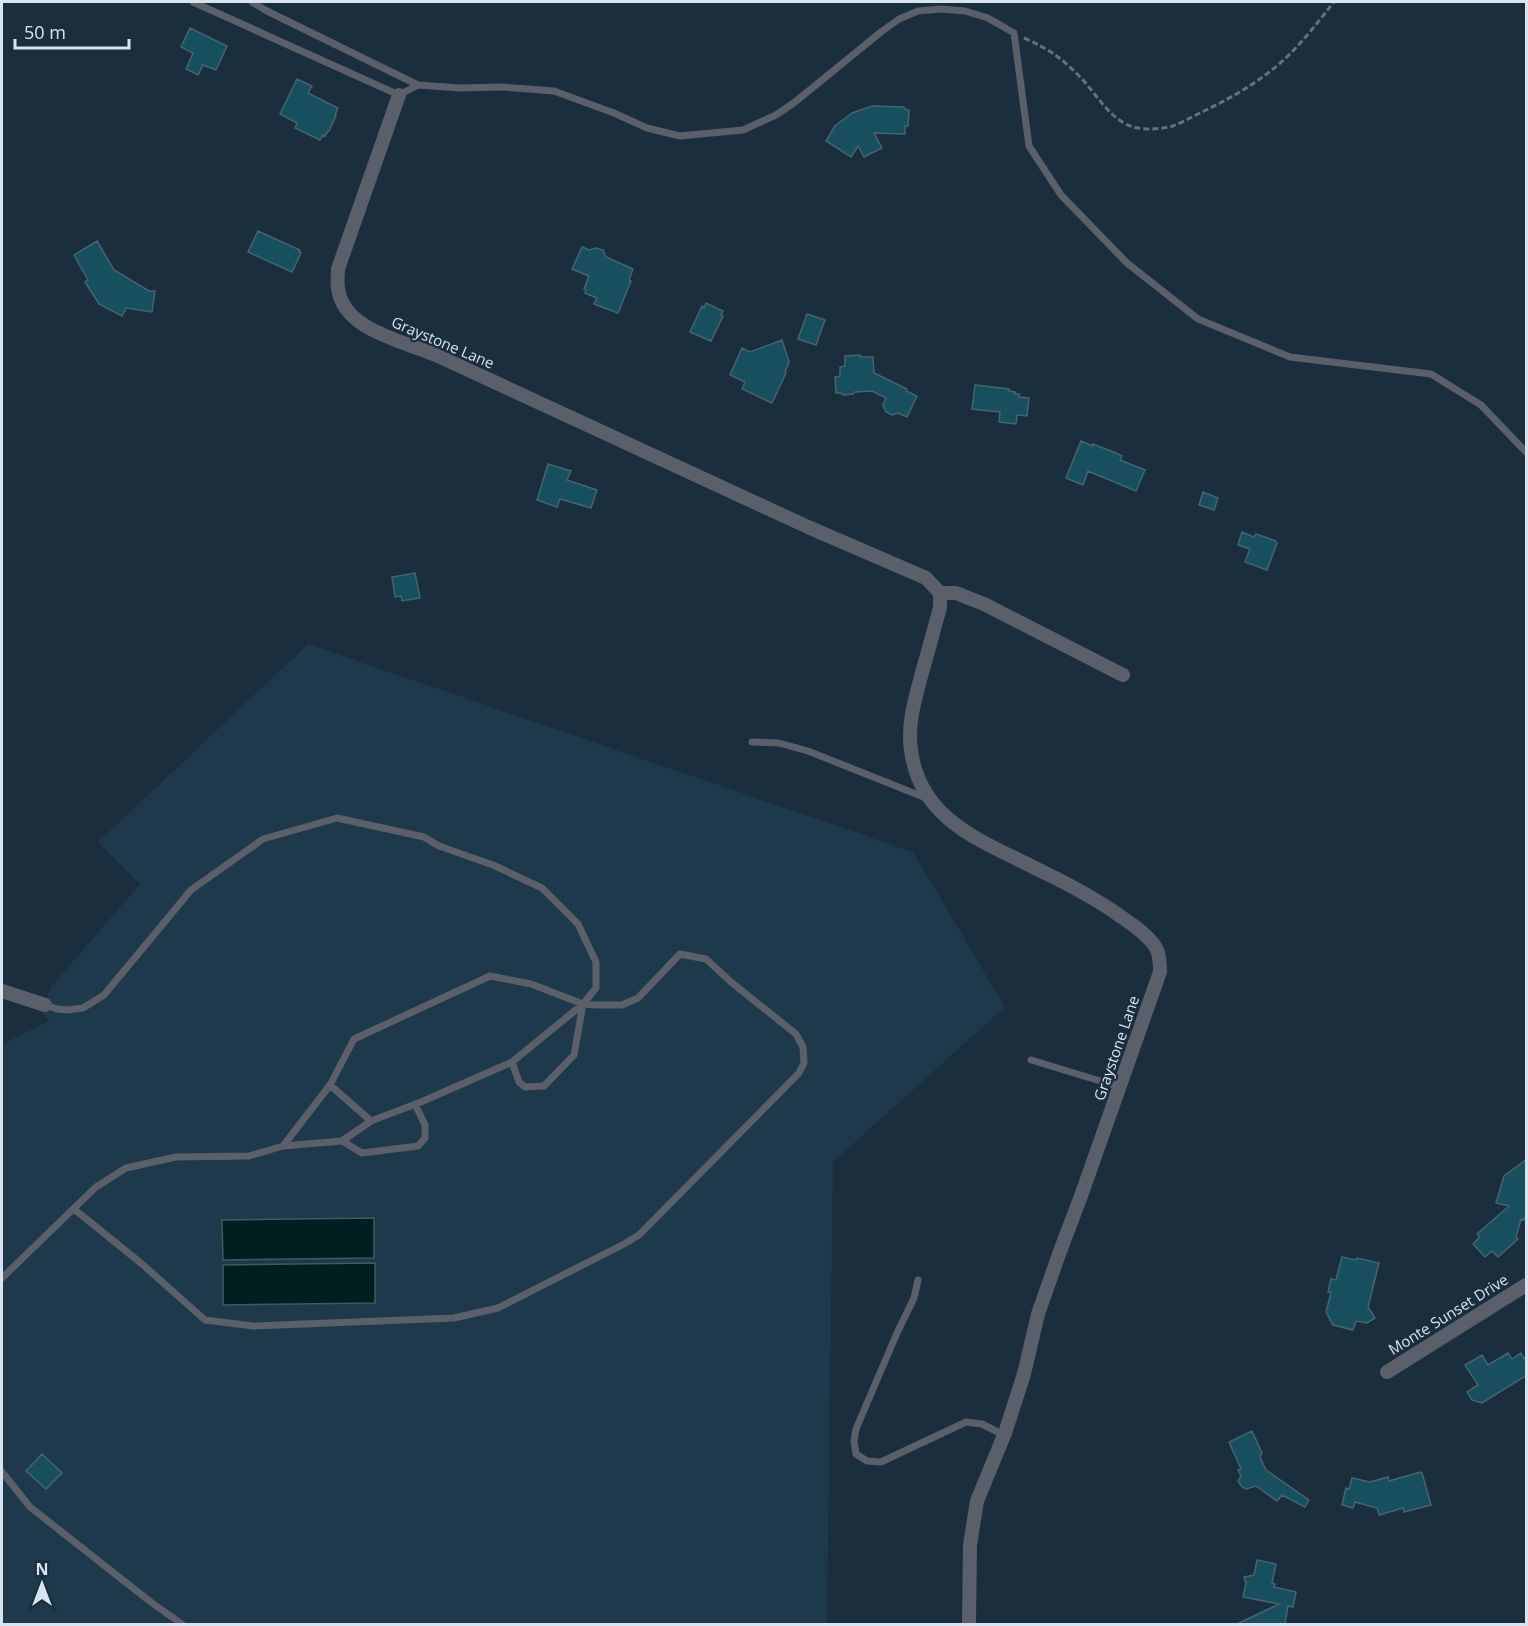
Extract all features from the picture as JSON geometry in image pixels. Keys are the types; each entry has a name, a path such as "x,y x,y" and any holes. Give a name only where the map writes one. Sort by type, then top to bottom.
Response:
{"street":[{"name":"Graystone Lane","path":"399,95 338,269 338,289 345,309 378,333 426,350 808,527 926,578 940,593 940,608 912,708 910,748 919,781 929,799 939,811 969,834 994,849 1084,893 1138,929 1156,946 1160,972 1038,1314 1024,1374 1004,1435 977,1501 969,1545 969,1624"},
{"path":"940,593 956,592 984,604 1124,675"},
{"path":"2,991 45,1005"},
{"name":"Monte Sunset Drive","path":"1387,1372 1527,1285"}],"lane":[{"path":"193,2 399,95 418,85"},
{"path":"252,2 418,85 554,91 647,128 680,136 743,130 776,116 881,32 899,19 918,11 941,9 965,11 988,18 1014,33 1029,146 1061,195 1127,263 1198,319 1290,357 1431,374 1481,405 1527,452"},
{"path":"752,742 779,743 808,751 929,799"},
{"path":"2,1278 96,1187 126,1168 176,1157 249,1156 283,1146 342,1141 371,1121 512,1062 583,1004 596,988 596,962 578,924 542,888 493,865 439,846 424,837 337,818 263,839 191,890 104,995 83,1008 68,1010 45,1005"},
{"path":"74,1209 142,1264 205,1320 253,1326 454,1318 498,1308 639,1235 799,1073 804,1063 803,1047 796,1034 706,959 680,954 638,998 622,1005 583,1004 531,984 490,976 354,1039 330,1085 283,1146"},
{"path":"512,1062 519,1082 525,1087 544,1086 574,1055 583,1004"},
{"path":"1031,1060 1120,1087"},
{"path":"330,1085 371,1121"},
{"path":"342,1141 362,1153 418,1146 425,1138 425,1125 415,1104"},
{"path":"918,1280 914,1298 856,1429 854,1441 856,1454 867,1461 881,1462 966,1422 977,1422 1004,1435"},
{"path":"2,1472 30,1507 182,1624"}],"path":[{"path":"1014,33 1058,55 1081,78 1106,110 1124,123 1152,130 1174,126 1223,103 1252,86 1281,62 1334,2"}],"shaded area":[{"path":"308,644 913,852 1005,1007 833,1162 827,1624 2,1624 2,1044 50,1021 42,1013 50,988 140,884 98,842"},
{"path":"374,1218 374,1258 223,1260 222,1220"},
{"path":"375,1263 375,1303 223,1305 223,1265"}],"building":[{"path":"190,28 227,46 216,70 203,65 198,75 186,69 193,53 181,47"},
{"path":"297,79 312,86 308,93 338,108 329,131 320,140 295,128 297,123 280,114"},
{"path":"872,106 904,107 909,110 905,134 874,133 882,148 864,157 858,146 851,157 826,141 835,126 852,113"},
{"path":"258,231 300,250 301,253 292,272 248,252"},
{"path":"97,241 114,270 149,291 155,291 152,312 126,308 122,316 99,304 85,282 88,280 74,255"},
{"path":"582,247 589,250 596,248 603,250 606,257 633,269 629,280 631,281 618,313 594,304 597,298 585,293 584,289 589,276 572,269"},
{"path":"706,303 723,311 721,315 723,316 711,341 690,332 702,306 704,308"},
{"path":"807,314 825,320 816,345 798,339"},
{"path":"782,340 789,362 772,403 742,389 745,382 730,375 742,348 750,352"},
{"path":"860,355 860,357 873,357 874,373 917,396 907,417 898,413 892,415 886,412 883,405 886,398 872,391 843,395 836,393 835,377 840,376 840,367 845,366 845,356"},
{"path":"975,385 1009,389 1019,394 1019,397 1029,398 1027,416 1017,415 1016,424 999,422 1000,412 972,409"},
{"path":"1081,441 1116,453 1122,456 1120,460 1145,470 1136,491 1088,471 1083,485 1066,478"},
{"path":"548,464 571,471 567,480 597,490 591,508 560,499 557,507 537,500"},
{"path":"1203,492 1218,498 1214,510 1199,505"},
{"path":"1242,532 1276,541 1267,570 1245,562 1250,549 1238,545"},
{"path":"415,573 420,598 402,601 401,596 395,597 392,577"},
{"path":"1527,1159 1527,1211 1524,1220 1521,1219 1516,1237 1518,1239 1498,1257 1492,1251 1485,1257 1473,1244 1480,1237 1477,1234 1509,1206 1496,1203 1504,1176"},
{"path":"1342,1257 1379,1263 1368,1307 1375,1318 1367,1323 1356,1321 1353,1330 1333,1325 1326,1312 1331,1293 1328,1292 1331,1279 1336,1280"},
{"path":"1508,1353 1512,1359 1521,1353 1527,1363 1527,1375 1482,1403 1472,1400 1467,1392 1478,1385 1465,1365 1482,1355 1488,1365"},
{"path":"1252,1431 1262,1453 1260,1457 1266,1470 1309,1500 1305,1507 1282,1495 1277,1501 1256,1486 1246,1489 1242,1487 1238,1481 1241,1476 1238,1470 1241,1469 1229,1442"},
{"path":"42,1454 62,1473 46,1489 26,1471"},
{"path":"1420,1472 1431,1505 1404,1512 1403,1508 1379,1515 1377,1508 1355,1502 1353,1508 1342,1505 1346,1488 1349,1489 1352,1478 1370,1482 1388,1477 1389,1481"},
{"path":"1257,1560 1276,1564 1272,1583 1275,1584 1274,1587 1296,1592 1293,1607 1288,1606 1285,1624 1237,1624 1279,1604 1243,1597 1246,1583 1244,1577 1254,1575"}]}
